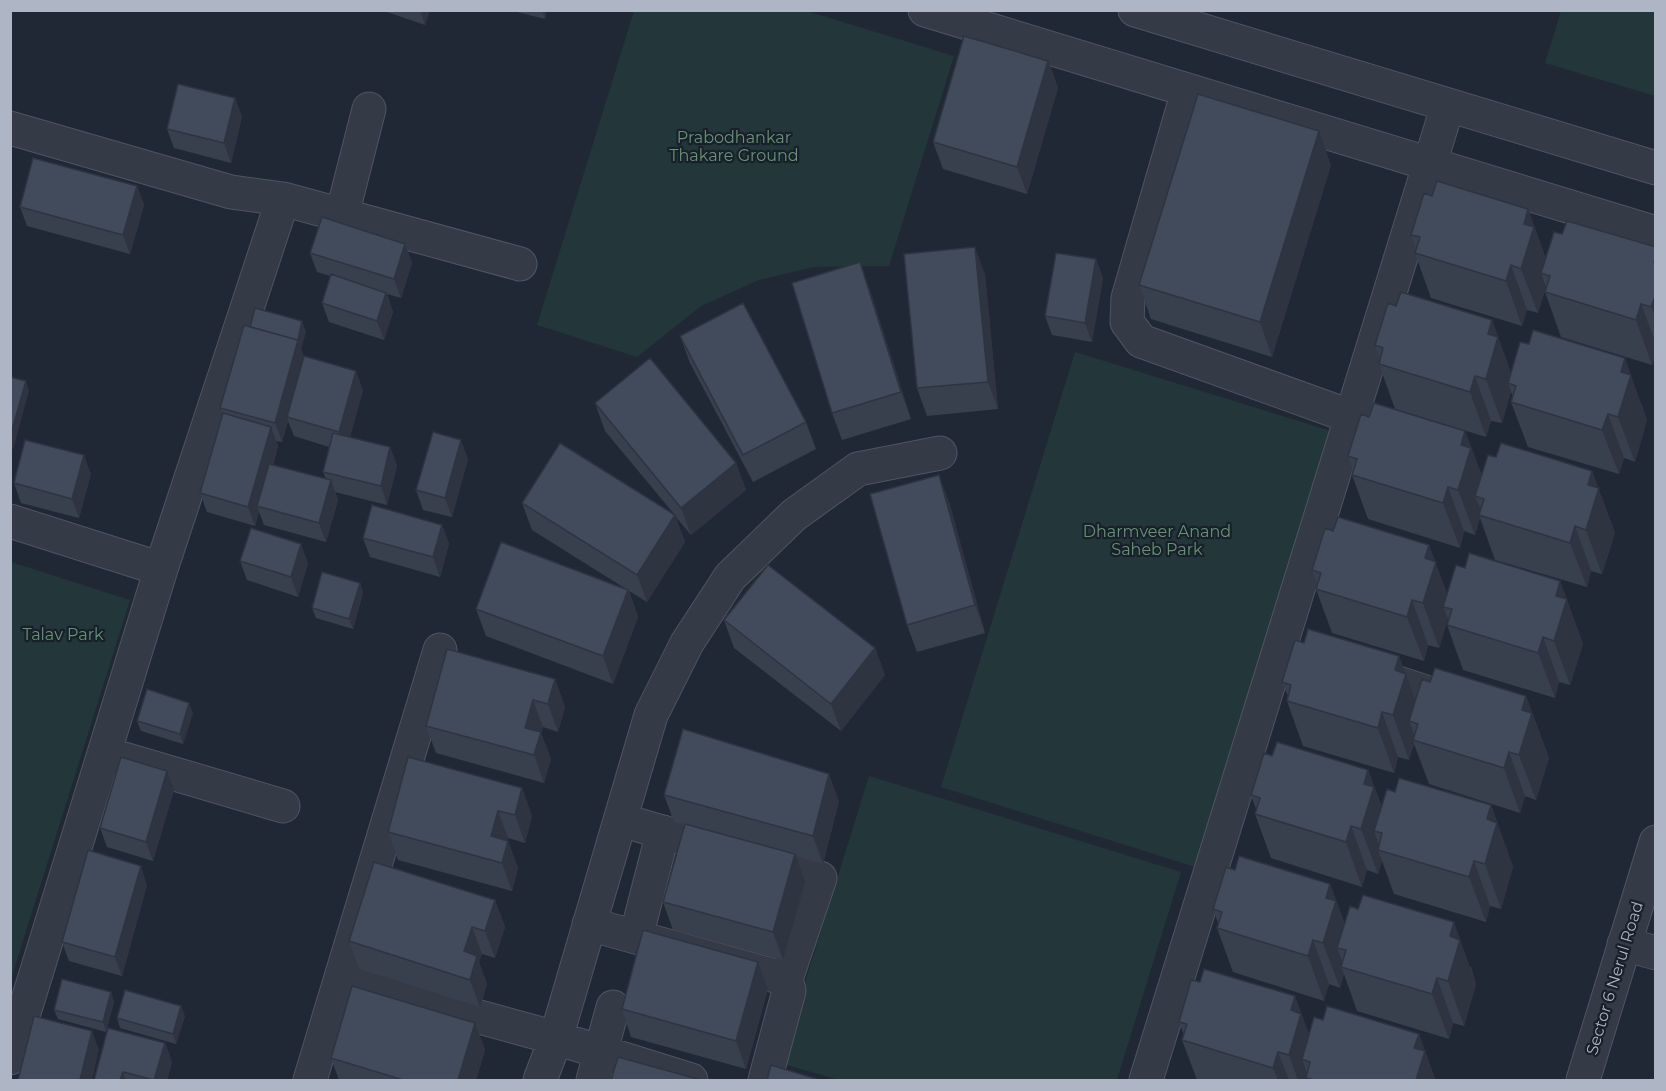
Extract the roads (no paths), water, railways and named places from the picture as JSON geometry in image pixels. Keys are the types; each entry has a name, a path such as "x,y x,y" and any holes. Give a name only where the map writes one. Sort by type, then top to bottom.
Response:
{"street":[{"path":"926,10 964,16 1188,91 1656,233"},
{"path":"1135,10 1656,168"},
{"path":"1188,91 1128,298 1127,322 1141,341 1352,417"},
{"path":"1146,1080 1292,648 1352,417 1448,105"},
{"path":"342,216 369,109"},
{"path":"10,128 231,192 283,200 520,264"},
{"path":"10,1058 161,569 283,200"},
{"path":"540,1080 556,1038 651,715 687,643 730,577 794,515 858,469 940,453"},
{"path":"10,521 161,569"},
{"path":"310,1080 440,650"},
{"path":"1337,663 1495,715"},
{"path":"105,753 283,806"},
{"path":"621,820 820,878 786,979 789,992 765,1080"},
{"path":"636,936 663,832"},
{"name":"Sector 6 Nerul Road","path":"1583,1080 1656,842"},
{"path":"588,924 786,979"},
{"path":"1624,944 1656,954"},
{"path":"340,979 556,1038 597,1066 691,1080"},
{"path":"597,1066 613,1007"}],"park label":[{"name":"Prabodhankar Thakare Ground","path":"734,146"},
{"name":"Dharmveer Anand Saheb Park","path":"1157,540"},
{"name":"Talav Park","path":"63,634"}]}
